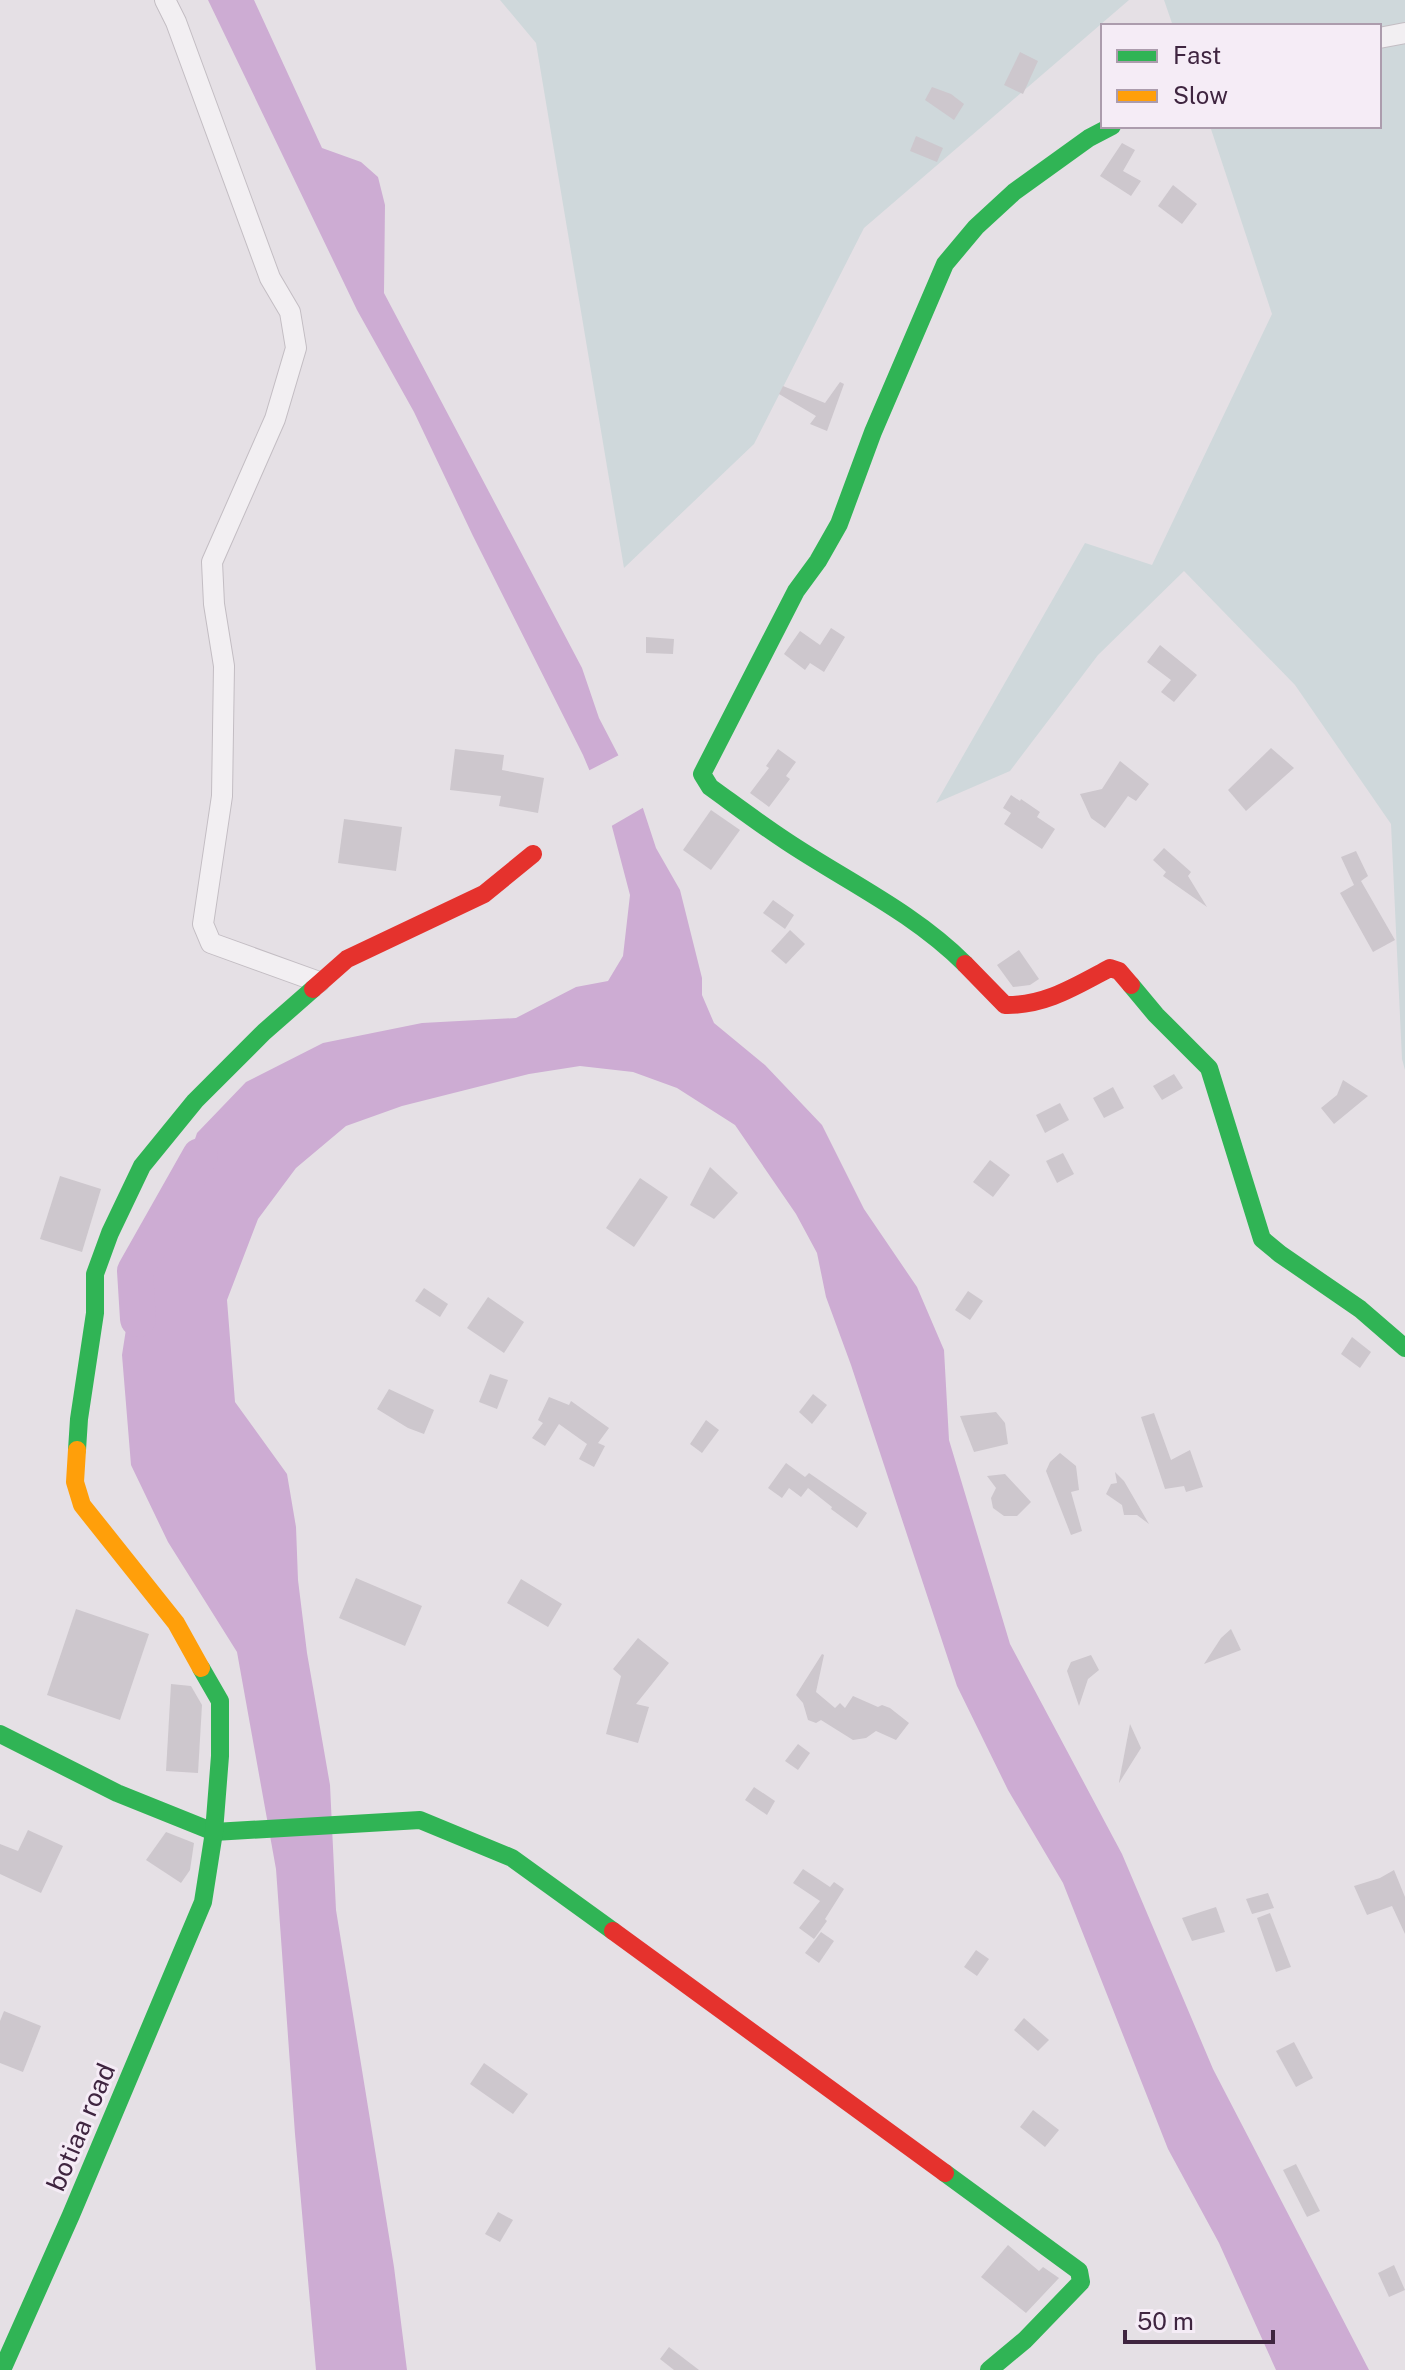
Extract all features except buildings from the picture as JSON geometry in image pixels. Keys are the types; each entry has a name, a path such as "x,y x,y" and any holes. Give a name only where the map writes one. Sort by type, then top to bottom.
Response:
{"street":[{"path":"165,0 176,22 270,278 290,312 296,348 275,419 212,562 214,604 224,666 222,796 203,924 211,943 319,982"},
{"path":"1381,38 1405,33"},
{"path":"1108,128 1089,138 1014,192 976,227 945,264 873,432 839,524 796,591 702,774 710,787 786,841 912,919 944,943 1005,1005 1022,1007 1038,1003 1110,968 1119,971 1156,1015 1209,1068 1262,1239 1278,1255 1380,1321 1405,1348"},
{"name":"botiaa road","path":"2,2370 203,1902 220,1832 220,1701 176,1623 82,1505 75,1482 79,1419 95,1313 95,1274 110,1233 142,1166 195,1101 319,982 347,959 484,894 533,854"},
{"path":"0,1734 117,1793 220,1832 420,1820 512,1858 1079,2271 1081,2282 1025,2340 989,2370"}],"shaded area":[{"path":"208,0 254,0 322,148 361,162 378,177 385,205 384,293 582,668 599,718 638,793 656,848 680,890 702,978 702,995 714,1023 765,1065 822,1125 864,1209 917,1287 944,1350 949,1440 1010,1644 1122,1854 1213,2069 1369,2370 1276,2370 1219,2243 1168,2149 1063,1883 1008,1790 957,1686 826,1297 817,1253 796,1214 735,1125 677,1088 633,1072 580,1066 529,1074 402,1106 346,1126 296,1168 258,1219 227,1300 235,1402 287,1474 296,1527 298,1580 307,1653 330,1785 336,1910 394,2267 407,2370 316,2370 276,1869 237,1652 168,1542 131,1465 122,1355 135,1271 175,1199 197,1133 246,1082 323,1043 422,1023 516,1018 576,987 608,981 623,956 630,895 610,819 583,755 414,412 357,310"},
{"path":"500,0 1129,0 864,228 754,444 624,568 536,43"},
{"path":"1164,0 1405,0 1405,1070 1391,824 1295,685 1184,571 1098,655 1010,771 936,803 1085,543 1152,565 1272,314 1211,128 1381,128 1381,24 1172,24"}],"pier":[{"path":"623,753 646,806 608,828 586,772"}],"waterway":[{"path":"138,1319 135,1271 200,1156"}],"traffic: fast":[{"path":"965,964 924,928 776,835 710,787 702,774 796,591 839,524 873,432 945,264 976,227 1014,192 1089,138 1108,128"},
{"path":"1131,985 1209,1068 1262,1239 1360,1309 1405,1348"},
{"path":"77,1450 95,1313 95,1274 110,1233 142,1166 195,1101 264,1032 313,989"},
{"path":"2,2370 203,1902 214,1832 220,1756 220,1701 201,1668"},
{"path":"0,1734 117,1793 214,1832 420,1820 512,1858 613,1931"},
{"path":"945,2173 1079,2271 1081,2282 1025,2340 989,2370"}],"traffic: slow":[{"path":"77,1450 75,1482 82,1505 176,1623 201,1668"}],"traffic: jam":[{"path":"313,989 347,959 484,894 533,854"},
{"path":"965,964 1005,1005 1047,998 1110,968 1119,971 1131,985"},
{"path":"613,1931 945,2173"}]}
